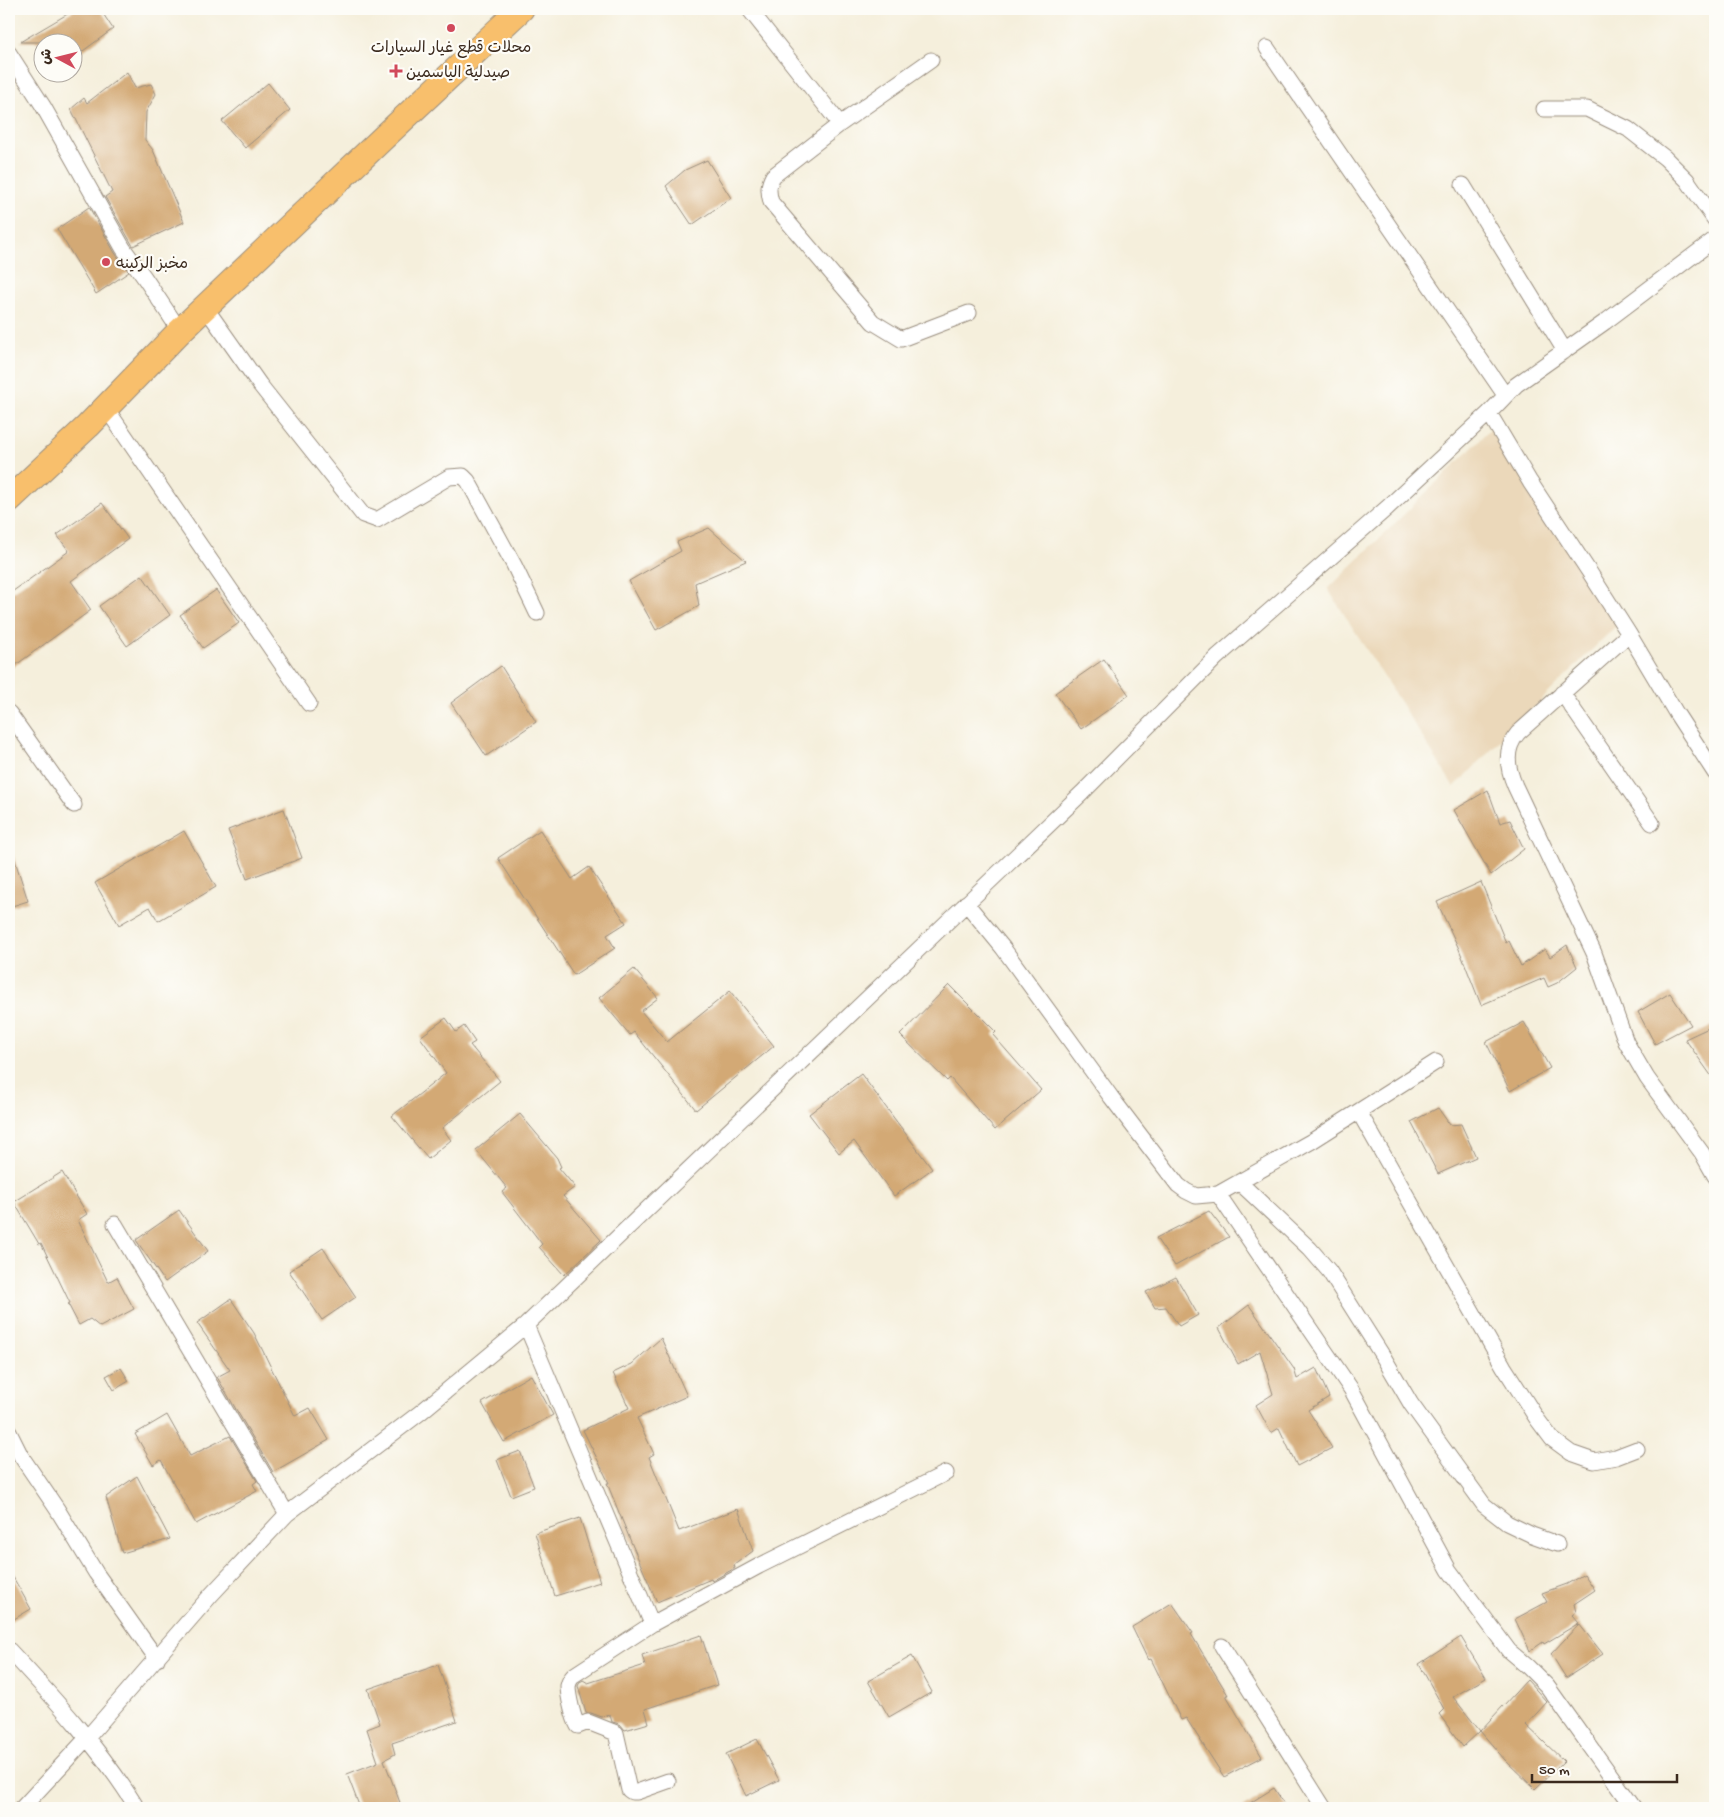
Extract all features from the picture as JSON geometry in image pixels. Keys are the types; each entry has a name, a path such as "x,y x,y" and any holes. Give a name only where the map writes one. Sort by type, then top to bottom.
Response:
{"main road":[{"path":"9,500 106,408 205,307 522,9"}],"street":[{"path":"749,9 840,124"},
{"path":"1266,48 1505,395"},
{"path":"9,52 43,106 123,248 180,331"},
{"path":"931,60 840,124 773,176 768,185 770,202 873,322 901,339 970,313"},
{"path":"1544,109 1587,109 1628,129 1665,158 1687,180 1715,220"},
{"path":"1463,185 1565,351"},
{"path":"22,1808 87,1738 211,1595 287,1514 421,1412 526,1325 1082,793 1217,657 1387,508 1489,413 1516,385 1644,294 1715,239"},
{"path":"205,307 260,385 362,515 377,520 449,477 463,476 468,481 510,557 537,613"},
{"path":"106,408 309,704"},
{"path":"1489,413 1530,482 1629,634 1715,774"},
{"path":"1629,634 1513,739 1508,754 1508,764 1511,776 1594,953 1626,1042 1647,1078 1702,1153 1715,1176"},
{"path":"1562,693 1652,823"},
{"path":"9,713 74,805"},
{"path":"966,903 1003,948 1105,1089 1178,1185 1196,1196 1218,1194 1312,1141 1436,1062"},
{"path":"1358,1112 1504,1366 1537,1419 1552,1439 1571,1454 1594,1461 1616,1457 1637,1449"},
{"path":"1239,1182 1310,1249 1328,1272 1384,1358 1411,1404 1484,1505 1507,1523 1557,1544"},
{"path":"1218,1194 1351,1389 1449,1570 1510,1651 1547,1686 1634,1808"},
{"path":"115,1224 287,1514"},
{"path":"526,1325 652,1624"},
{"path":"9,1432 21,1456 57,1509 96,1573 157,1659"},
{"path":"668,1780 636,1792 629,1790 616,1733 588,1722 578,1726 574,1720 568,1687 574,1675 652,1624 759,1566 946,1473"},
{"path":"1222,1646 1324,1808"},
{"path":"9,1650 87,1738 122,1784 137,1808"}],"shaded area":[{"path":"1492,428 1619,623 1454,787 1328,589"}],"building":[{"path":"76,9 100,9 113,29 82,52 82,32 37,32"},
{"path":"32,35 32,42 20,42"},
{"path":"127,72 135,88 151,84 156,94 146,112 145,140 153,150 184,222 133,246 105,197 112,192 71,109 84,98 87,103"},
{"path":"268,83 290,110 245,148 222,121"},
{"path":"707,160 731,198 692,225 666,186 685,170"},
{"path":"89,207 115,253 129,272 96,294 57,229"},
{"path":"102,503 128,539 71,581 91,610 9,670 9,594 69,551 57,535"},
{"path":"709,528 746,561 695,583 699,606 656,630 629,581 681,551 677,542"},
{"path":"142,575 170,615 127,646 99,606"},
{"path":"216,590 239,623 203,648 180,615"},
{"path":"1104,659 1129,695 1081,729 1055,693"},
{"path":"501,666 536,722 486,756 451,703"},
{"path":"1488,790 1500,823 1510,820 1524,849 1491,875 1454,810"},
{"path":"284,809 302,858 247,879 228,830"},
{"path":"540,830 572,879 589,867 626,923 607,935 615,948 574,975 498,858"},
{"path":"184,831 216,887 158,921 150,907 119,925 95,883"},
{"path":"9,851 12,851 28,901 9,907"},
{"path":"1481,882 1506,943 1509,941 1521,966 1545,949 1550,957 1567,945 1577,967 1557,983 1548,987 1544,978 1481,1005 1459,949 1437,902"},
{"path":"634,969 658,998 641,1011 667,1042 730,991 774,1046 696,1110 634,1032 630,1035 599,998"},
{"path":"949,985 996,1032 993,1035 1041,1090 995,1130 950,1078 947,1081 900,1035"},
{"path":"1670,993 1691,1025 1655,1044 1638,1012"},
{"path":"446,1018 456,1032 464,1026 475,1042 470,1045 500,1081 442,1128 451,1140 428,1159 392,1116 446,1073 420,1037"},
{"path":"1524,1022 1550,1068 1510,1091 1486,1042"},
{"path":"1715,1025 1715,1081 1685,1039"},
{"path":"861,1074 932,1169 894,1196 854,1141 839,1153 809,1114"},
{"path":"1438,1108 1450,1125 1461,1124 1476,1157 1438,1174 1411,1122"},
{"path":"520,1114 557,1158 561,1167 559,1168 575,1187 563,1196 601,1240 564,1275 539,1247 542,1244 502,1192 507,1188 476,1150"},
{"path":"62,1172 87,1214 78,1220 108,1282 117,1277 134,1309 100,1327 90,1319 79,1325 41,1243 39,1244 14,1202"},
{"path":"179,1210 208,1251 165,1282 136,1240"},
{"path":"1209,1211 1229,1237 1175,1266 1156,1238"},
{"path":"323,1248 356,1297 322,1320 289,1271"},
{"path":"1176,1277 1198,1315 1179,1326 1166,1307 1155,1308 1146,1292"},
{"path":"231,1299 254,1333 295,1416 310,1408 329,1440 273,1472 217,1377 230,1370 197,1323"},
{"path":"1249,1305 1294,1369 1297,1379 1316,1368 1329,1397 1308,1410 1332,1448 1297,1466 1279,1428 1271,1433 1256,1405 1273,1394 1260,1351 1238,1364 1219,1328"},
{"path":"661,1338 687,1396 637,1418 654,1454 649,1457 679,1531 738,1509 753,1551 734,1565 735,1568 712,1581 711,1579 657,1602 607,1483 609,1483 583,1430 629,1408 613,1373 632,1364"},
{"path":"121,1368 129,1381 114,1390 106,1376"},
{"path":"531,1375 553,1415 504,1442 482,1403"},
{"path":"167,1415 190,1456 230,1436 257,1481 253,1484 257,1491 196,1524 161,1460 153,1465 135,1434"},
{"path":"520,1451 534,1487 511,1496 497,1460"},
{"path":"137,1476 170,1539 122,1553 106,1497"},
{"path":"580,1518 600,1582 555,1596 535,1533"},
{"path":"9,1570 31,1609 9,1622"},
{"path":"1584,1574 1595,1590 1574,1604 1576,1612 1572,1615 1579,1623 1530,1651 1515,1619 1547,1602 1542,1593 1567,1584"},
{"path":"1172,1603 1193,1633 1191,1634 1228,1695 1226,1695 1262,1757 1224,1777 1186,1718 1181,1720 1151,1659 1148,1660 1132,1627"},
{"path":"1579,1624 1603,1654 1566,1678 1551,1654"},
{"path":"701,1635 717,1685 645,1709 649,1723 625,1730 620,1724 612,1722 610,1715 602,1717 586,1713 578,1686 580,1682 583,1680 588,1683 645,1665 642,1655"},
{"path":"1461,1637 1486,1678 1453,1697 1480,1731 1463,1747 1439,1714 1444,1709 1419,1664"},
{"path":"912,1656 932,1692 889,1717 868,1681"},
{"path":"438,1665 457,1721 392,1743 395,1754 384,1760 402,1808 360,1808 347,1774 378,1762 367,1729 380,1724 368,1689"},
{"path":"1527,1680 1547,1702 1526,1725 1564,1761 1535,1789 1505,1760 1480,1731"},
{"path":"757,1739 779,1780 746,1796 726,1754"},
{"path":"1274,1788 1287,1808 1242,1808"}],"place":[{"name":"محلات قطع غيار السيارات","path":"451,28"},
{"name":"صيدلية الياسمين","path":"396,71"},
{"name":"مخبز الركينه","path":"106,262"}]}
